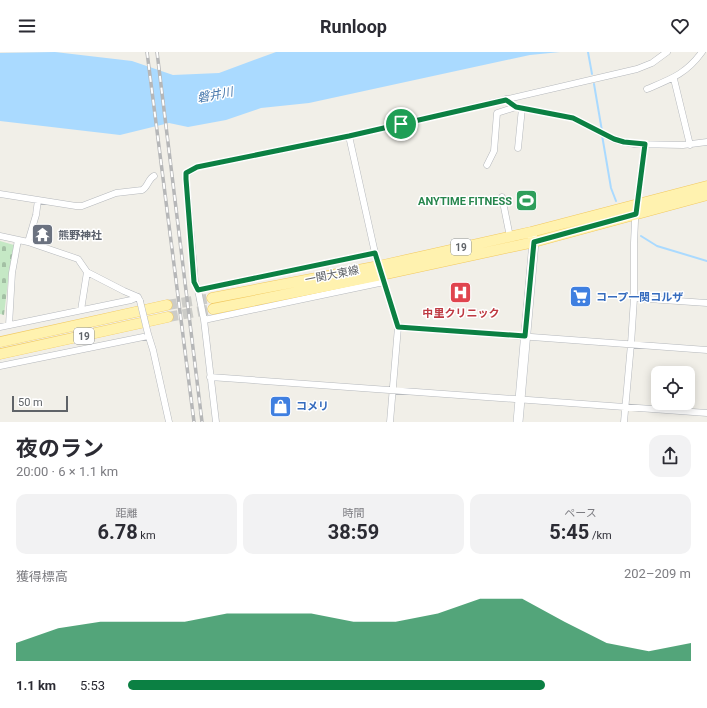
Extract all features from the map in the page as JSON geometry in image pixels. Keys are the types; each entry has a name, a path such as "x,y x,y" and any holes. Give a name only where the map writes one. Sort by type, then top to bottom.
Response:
{"main road":[{"name":"一関大東線","path":"381,274 510,237 532,237 638,204 707,186"},
{"name":"一関大東線","path":"212,303 381,274 532,237 636,214 707,195"},
{"name":"19","path":"0,342 167,305"},
{"name":"19","path":"0,354 168,317"}],"street":[{"path":"216,422 204,320 198,290 194,282 186,173 197,167 349,136 637,69 652,63 667,52"},
{"path":"647,89 674,79 684,72 702,52"},
{"path":"674,79 690,144"},
{"path":"506,100 519,107 573,118 624,142 645,144 690,144 707,142"},
{"path":"518,148 519,107"},
{"path":"487,165 494,151 497,113 519,107"},
{"path":"349,136 375,253 398,327 390,422"},
{"path":"624,422 634,298 634,243 636,214 645,144"},
{"path":"0,194 65,205 82,206 116,193 142,190 146,187 150,178 154,176"},
{"path":"502,196 510,237"},
{"path":"28,242 36,215 38,200"},
{"path":"0,236 28,242 78,259 87,272 139,299 153,350 169,422"},
{"path":"518,422 532,237"},
{"path":"9,325 12,273 18,240"},
{"path":"198,290 375,253"},
{"path":"81,310 87,272"},
{"path":"204,320 381,274"},
{"path":"634,298 707,303"},
{"path":"0,327 139,299"},
{"path":"398,327 707,350"},
{"path":"0,366 148,335"},
{"path":"210,377 707,414"}],"green space":[{"path":"0,241 14,245 4,315 0,314"}],"water":[{"name":"磐井川","path":"55,52 132,61 173,75 219,73 276,52 560,52 530,55 309,103 261,108 226,120 188,127 169,123 120,135 0,121 0,53"}],"waterway":[{"path":"588,52 592,74"},
{"path":"594,84 602,131"},
{"path":"602,135 611,188 616,201"},
{"path":"641,236 657,246 707,261"}],"tunnel":[{"path":"167,305 212,298"},
{"path":"168,317 213,309"}],"railway":[{"path":"147,52 194,422"},
{"path":"157,52 202,422"}],"place":[{"name":"ANYTIME FITNESS","path":"527,201"},
{"name":"熊野神社","path":"42,235"},
{"name":"中里クリニック","path":"461,293"},
{"name":"コープ一関コルザ","path":"581,297"},
{"name":"コメリ","path":"280,406"}],"route":[{"path":"506,100 516,107 549,112 573,118 614,139 634,144 645,144 636,214 534,242 525,336 398,327 375,253 198,290 194,282 186,173 197,167 401,124 506,100"}]}
